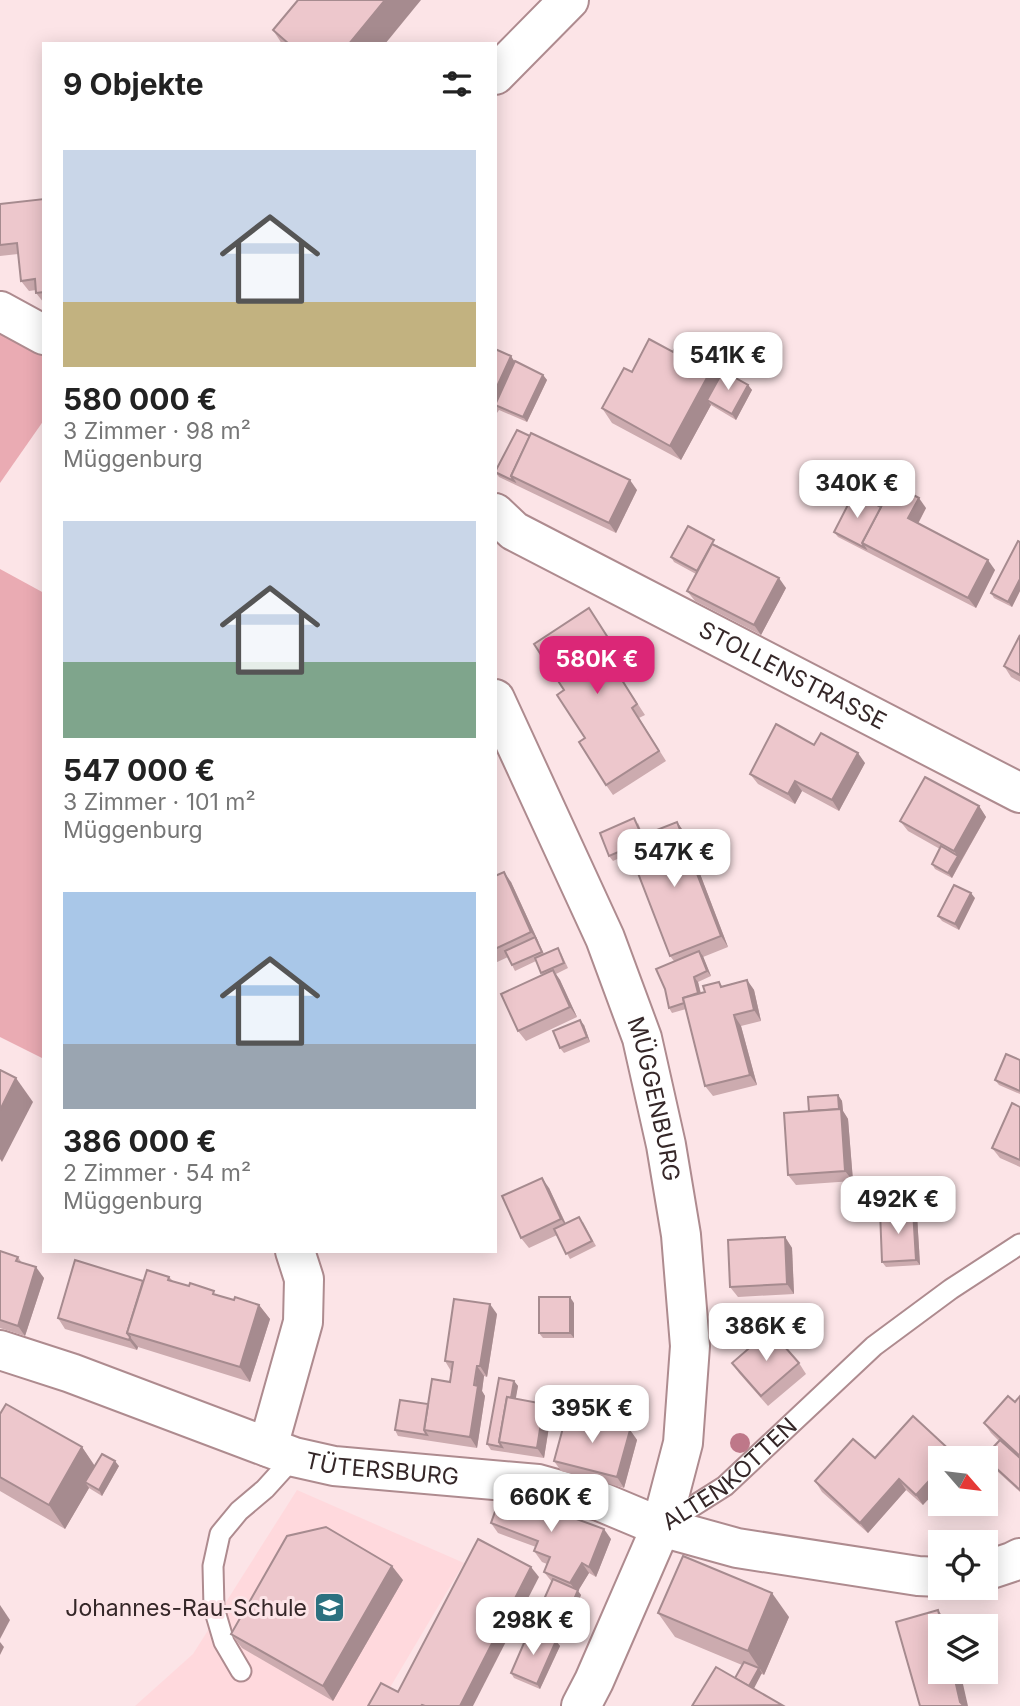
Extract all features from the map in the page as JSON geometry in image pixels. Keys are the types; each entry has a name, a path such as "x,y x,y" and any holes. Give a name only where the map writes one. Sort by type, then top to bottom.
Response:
{"street":[{"path":"497,73 569,0"},
{"path":"0,312 42,334"},
{"name":"STOLLENSTRASSE","path":"497,515 514,531 1020,793"},
{"name":"MÜGGENBURG","path":"497,703 605,938 642,1038 666,1144 681,1235 690,1346 683,1443 661,1527 581,1706"},
{"path":"281,1452 303,1322 304,1279 296,1253"},
{"name":"TÜTERSBURG","path":"0,1350 71,1373 281,1452 334,1466 538,1484 599,1502 661,1527"},
{"name":"ALTENKOTTEN","path":"661,1527 737,1548 928,1576"},
{"path":"998,1567 1020,1558"}],"lane":[{"name":"ALTENKOTTEN","path":"661,1527 725,1486 874,1346 951,1289 1020,1244"},
{"path":"241,1671 223,1642 214,1608 213,1566 220,1534 239,1511 265,1489 281,1452"}],"shaded area":[{"path":"0,332 42,355 42,423 0,483"},
{"path":"0,569 42,592 42,1058 0,1037"},
{"name":"Johannes-Rau-Schule","path":"297,1490 464,1563 379,1706 135,1706 193,1654"}],"building":[{"path":"298,0 385,0 351,42 287,42 273,30"},
{"path":"42,199 42,292 36,293 35,279 21,281 17,243 0,245 0,204"},
{"path":"649,339 673,352 679,341 716,361 670,446 602,408 624,368 632,372"},
{"path":"497,350 511,356 497,387"},
{"path":"515,361 543,375 523,417 497,406"},
{"path":"723,371 748,385 732,414 707,400"},
{"path":"517,430 530,436 511,476 514,481 497,473"},
{"path":"531,433 630,480 609,523 511,476"},
{"path":"893,484 919,498 908,518 988,560 968,598 862,543"},
{"path":"854,493 881,507 862,543 865,548 834,532"},
{"path":"688,526 714,540 697,571 671,557"},
{"path":"1018,541 1020,579 1008,602 991,593"},
{"path":"712,544 779,578 754,625 687,591"},
{"path":"589,608 619,655 610,661 637,704 632,708 659,751 606,785 579,742 585,738 557,695 564,690 534,644"},
{"path":"1020,635 1020,675 1004,666"},
{"path":"776,724 814,745 821,733 858,753 832,800 795,781 788,794 750,774"},
{"path":"925,777 979,806 954,851 900,821"},
{"path":"634,818 642,836 626,842 628,848 609,856 600,833"},
{"path":"677,822 721,936 670,956 626,842"},
{"path":"941,846 958,856 948,873 932,864"},
{"path":"504,872 531,932 497,948 497,875"},
{"path":"954,885 971,893 955,924 938,916"},
{"path":"535,937 542,952 512,965 505,951"},
{"path":"558,948 564,963 541,973 535,958"},
{"path":"699,951 707,971 694,977 698,993 683,998 684,1003 669,1008 665,989 656,969"},
{"path":"553,970 570,1007 518,1031 501,994"},
{"path":"747,980 754,1010 734,1015 750,1075 705,1086 683,998 705,992 703,986 719,982 721,987"},
{"path":"580,1020 587,1037 560,1048 553,1031"},
{"path":"1006,1054 1020,1060 1020,1091 995,1080"},
{"path":"0,1070 16,1078 0,1110"},
{"path":"838,1095 839,1109 809,1111 808,1097"},
{"path":"1012,1103 1020,1107 1020,1160 992,1148"},
{"path":"841,1109 845,1171 788,1175 784,1113"},
{"path":"542,1178 561,1219 521,1238 502,1196"},
{"path":"913,1210 916,1260 882,1262 880,1211"},
{"path":"579,1217 592,1241 566,1254 554,1229"},
{"path":"785,1237 787,1284 730,1287 728,1240"},
{"path":"0,1251 18,1257 16,1261 36,1267 18,1326 0,1320"},
{"path":"75,1260 143,1281 127,1333 129,1340 58,1318"},
{"path":"147,1270 169,1277 168,1280 189,1286 190,1283 214,1291 213,1294 234,1300 235,1297 259,1305 240,1367 127,1333"},
{"path":"539,1297 570,1297 570,1333 539,1333"},
{"path":"454,1299 490,1304 480,1366 477,1366 474,1385 478,1386 470,1437 424,1430 432,1379 450,1382 453,1362 445,1361"},
{"path":"770,1330 799,1363 761,1396 732,1363"},
{"path":"499,1378 514,1381 511,1398 507,1397 499,1442 502,1447 487,1444"},
{"path":"1008,1396 1015,1402 1020,1396 1020,1456 984,1423"},
{"path":"507,1397 544,1404 537,1448 499,1442"},
{"path":"400,1400 428,1404 424,1430 427,1435 395,1430"},
{"path":"6,1404 82,1447 49,1505 0,1477 0,1414"},
{"path":"567,1413 630,1430 617,1477 554,1461"},
{"path":"913,1416 945,1446 928,1446 928,1482 916,1495 899,1479 860,1523 815,1481 853,1439 875,1458"},
{"path":"1000,1440 1020,1458 1020,1490 998,1470 998,1446 994,1446"},
{"path":"102,1454 115,1461 99,1490 85,1482"},
{"path":"502,1492 604,1529 589,1567 582,1563 570,1583 544,1572 550,1557 534,1551 538,1541 491,1523"},
{"path":"326,1527 392,1566 323,1686 231,1634 287,1536"},
{"path":"478,1539 531,1567 460,1706 368,1706 381,1683 398,1692"},
{"path":"683,1556 772,1593 748,1651 658,1613"},
{"path":"553,1579 578,1590 563,1626 537,1615"},
{"path":"938,1610 939,1614 928,1614 928,1684 956,1684 960,1702 964,1706 920,1706 896,1622"},
{"path":"530,1629 556,1641 537,1684 511,1673"},
{"path":"744,1662 759,1668 749,1686 735,1678"},
{"path":"716,1667 782,1705 692,1706"}],"place":[{"name":"Johannes-Rau-Schule","path":"330,1608"}]}
